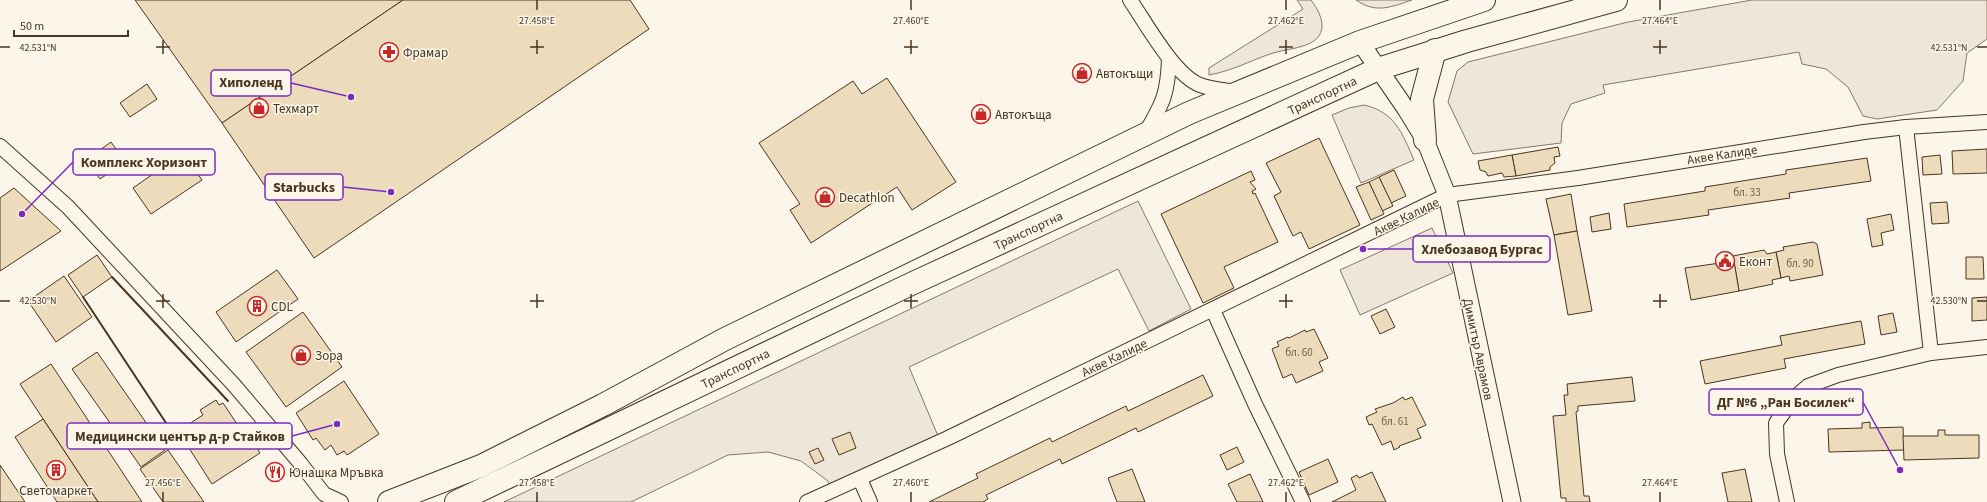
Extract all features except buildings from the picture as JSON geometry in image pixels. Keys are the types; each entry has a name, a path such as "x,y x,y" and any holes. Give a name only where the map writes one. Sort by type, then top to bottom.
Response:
{"main road":[{"path":"389,502 485,463 603,405 724,339 1145,134 1236,92 1360,42 1484,0"},
{"name":"Транспортна","path":"456,502 490,494 911,284 1378,69 1435,50 1616,0"},
{"path":"1425,140 1422,99 1435,50"}],"street":[{"path":"1130,0 1169,58 1188,78 1200,85 1236,92"},
{"name":"Димитър Аврамов","path":"1360,42 1425,140 1447,196 1512,502"},
{"path":"1145,134 1163,104 1168,82 1169,58"},
{"name":"Акве Калиде","path":"807,502 948,438 1447,196 1578,178 1864,132 1906,127 1987,122"},
{"path":"1906,127 1931,353"},
{"path":"0,146 68,207 234,385 301,464 323,498 341,502"},
{"path":"1212,310 1255,404 1303,502"},
{"path":"1787,502 1777,454 1776,423 1794,398 1808,386 1838,375 1931,353 1987,347"},
{"path":"860,479 870,502"},
{"path":"441,482 452,502"}],"shaded area":[{"path":"1297,0 1311,0 1319,13 1322,26 1321,32 1317,38 1303,46 1273,53 1234,68 1209,75 1209,68 1303,9"},
{"path":"1356,0 1412,0 1390,7 1377,8 1370,7"},
{"path":"1752,0 1987,0 1987,39 1967,53 1963,81 1937,110 1877,119 1863,116 1848,87 1826,69 1802,64 1799,52 1603,85 1605,93 1571,104 1562,123 1561,143 1473,154 1448,102 1457,71 1468,62 1628,22"},
{"path":"1364,105 1375,108 1390,118 1401,133 1414,160 1361,183 1332,115 1349,108"},
{"path":"1138,201 1191,309 1149,331 1118,269 909,367 941,443 834,494 828,481 801,461 768,452 728,455 631,502 504,502"},
{"path":"1432,228 1453,273 1360,315 1340,270"}],"wall":[{"path":"112,277 228,401"},
{"path":"83,297 172,432"}],"place":[{"name":"Фрамар","path":"389,52"},
{"name":"Автокъщи","path":"1082,73"},
{"name":"Хиполенд","path":"351,97"},
{"name":"Техмарт","path":"259,108"},
{"name":"Автокъща","path":"981,114"},
{"name":"Starbucks","path":"391,192"},
{"name":"Decathlon","path":"825,197"},
{"name":"Комплекс Хоризонт","path":"22,214"},
{"name":"Хлебозавод Бургас","path":"1363,249"},
{"name":"Еконт","path":"1725,261"},
{"name":"CDL","path":"257,306"},
{"name":"Зора","path":"301,355"},
{"name":"Медицински център д-р Стайков","path":"337,424"},
{"name":"Светомаркет","path":"56,470"},
{"name":"ДГ №6 „Ран Босилек“","path":"1900,470"},
{"name":"Юнашка Мръвка","path":"275,472"}]}
